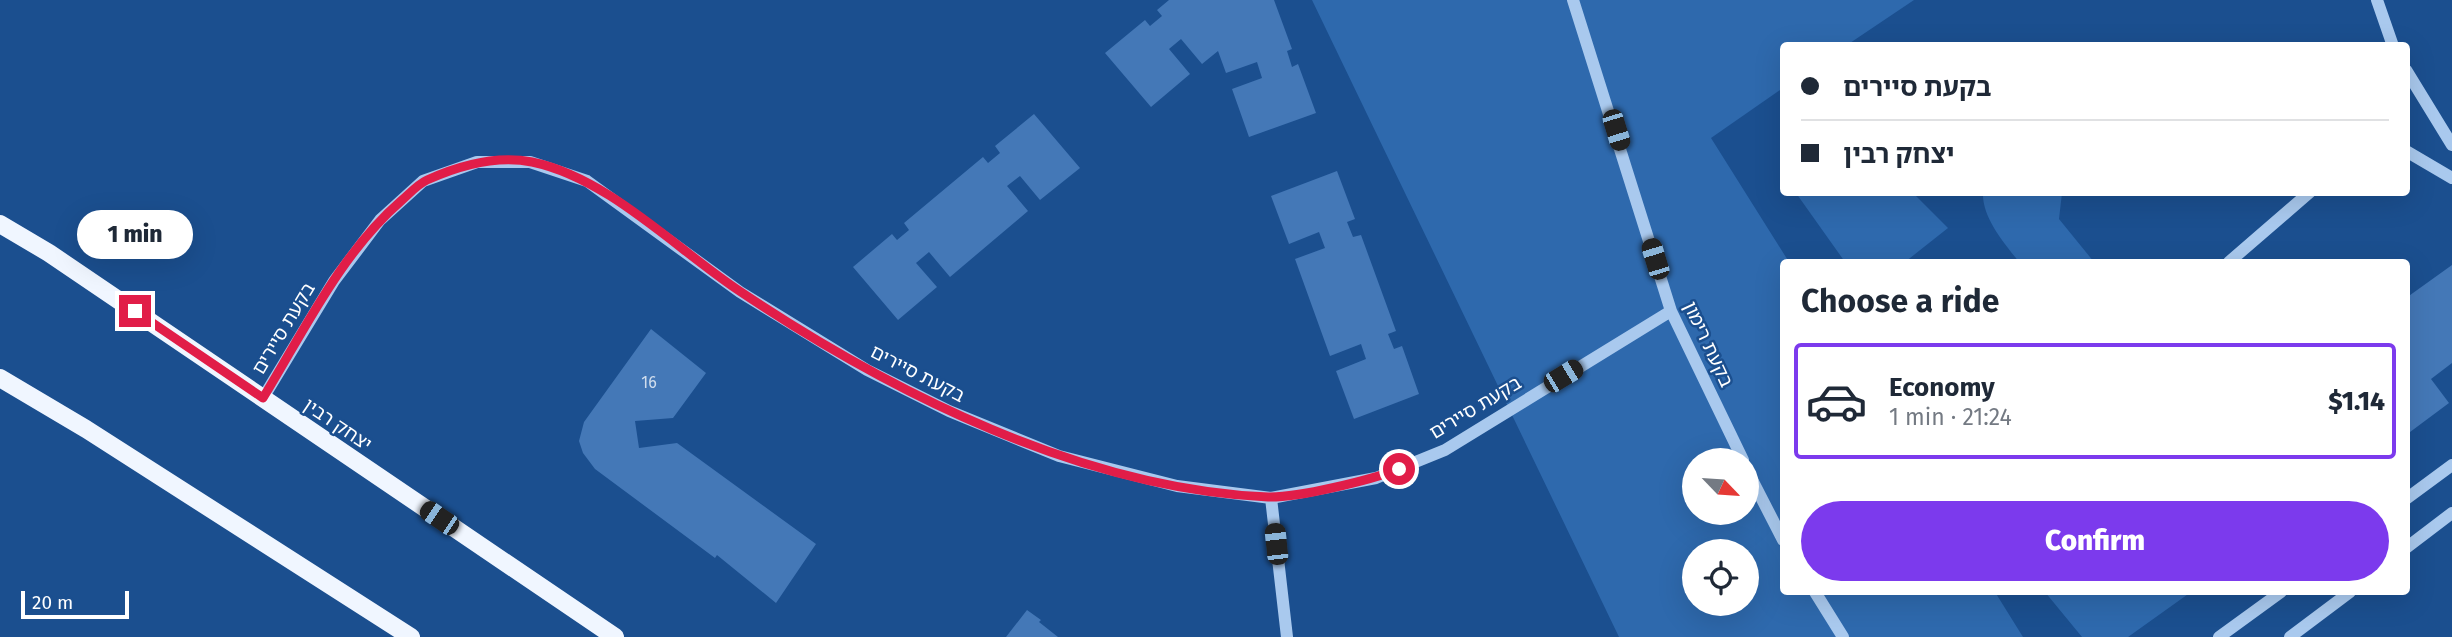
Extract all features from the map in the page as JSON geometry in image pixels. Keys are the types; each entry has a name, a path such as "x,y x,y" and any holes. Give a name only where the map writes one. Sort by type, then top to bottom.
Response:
{"main road":[{"name":"יצחק רבין","path":"0,225 49,253 615,637"},
{"path":"0,378 86,429 411,637"}],"street":[{"name":"בקעת רימון","path":"1573,0 1671,311 1737,448"},
{"path":"2378,0 2392,42"},
{"path":"2410,77 2452,145"},
{"path":"2410,153 2452,178"},
{"name":"בקעת סיירים","path":"263,398 334,281 380,219 424,181 477,162 530,162 587,181 740,292 867,370 949,411 1059,456 1177,486 1271,498 1376,478 1445,450 1671,311"},
{"path":"2232,259 2305,196"},
{"path":"2410,496 2452,465"},
{"path":"1759,493 1780,534"},
{"path":"1271,498 1287,637"},
{"path":"2410,545 2452,513"},
{"path":"1817,595 1843,637"},
{"path":"2219,637 2277,595"},
{"path":"2290,637 2346,595"}],"shaded area":[{"path":"1312,0 1914,0 1851,42 1780,42 1780,90 1711,138 1787,259 1780,259 1780,595 1997,595 2023,637 1619,637"},
{"path":"1798,196 1916,196 1948,228 1909,259 1843,259"},
{"path":"1983,196 2062,196 2059,219 2092,259 2017,259 1990,221"},
{"path":"2047,595 2187,595 2128,637 2082,637"}],"building":[{"path":"1169,0 1274,0 1292,49 1287,51 1292,67 1298,64 1316,113 1249,137 1232,89 1262,78 1257,62 1226,73 1218,51 1202,64 1181,39 1169,49 1190,74 1151,107 1105,53 1145,20 1150,26 1162,16 1157,10"},
{"path":"1034,114 1080,168 1040,200 1020,176 1007,186 1028,211 950,277 929,252 916,263 937,287 898,320 853,267 892,234 897,240 909,230 904,223 983,157 988,163 1000,153 995,146"},
{"path":"1337,171 1355,219 1347,222 1353,237 1361,235 1396,331 1388,334 1394,349 1402,346 1419,394 1354,419 1336,371 1366,359 1361,344 1330,356 1295,259 1325,248 1319,232 1289,244 1271,196"},
{"path":"2452,265 2452,363 2431,379 2449,403 2410,432 2410,295"},
{"path":"651,329 706,373 673,418 635,421 639,448 677,443 816,544 776,603 717,555 715,558 595,469 583,453 579,441 584,422"},
{"path":"1027,610 1041,620 1039,622 1058,637 1006,637"}],"route":[{"path":"135,311 263,398 334,281 380,219 424,181 477,162 530,162 587,181 740,292 867,370 949,411 1059,456 1177,486 1271,498 1376,478 1399,469"}]}
